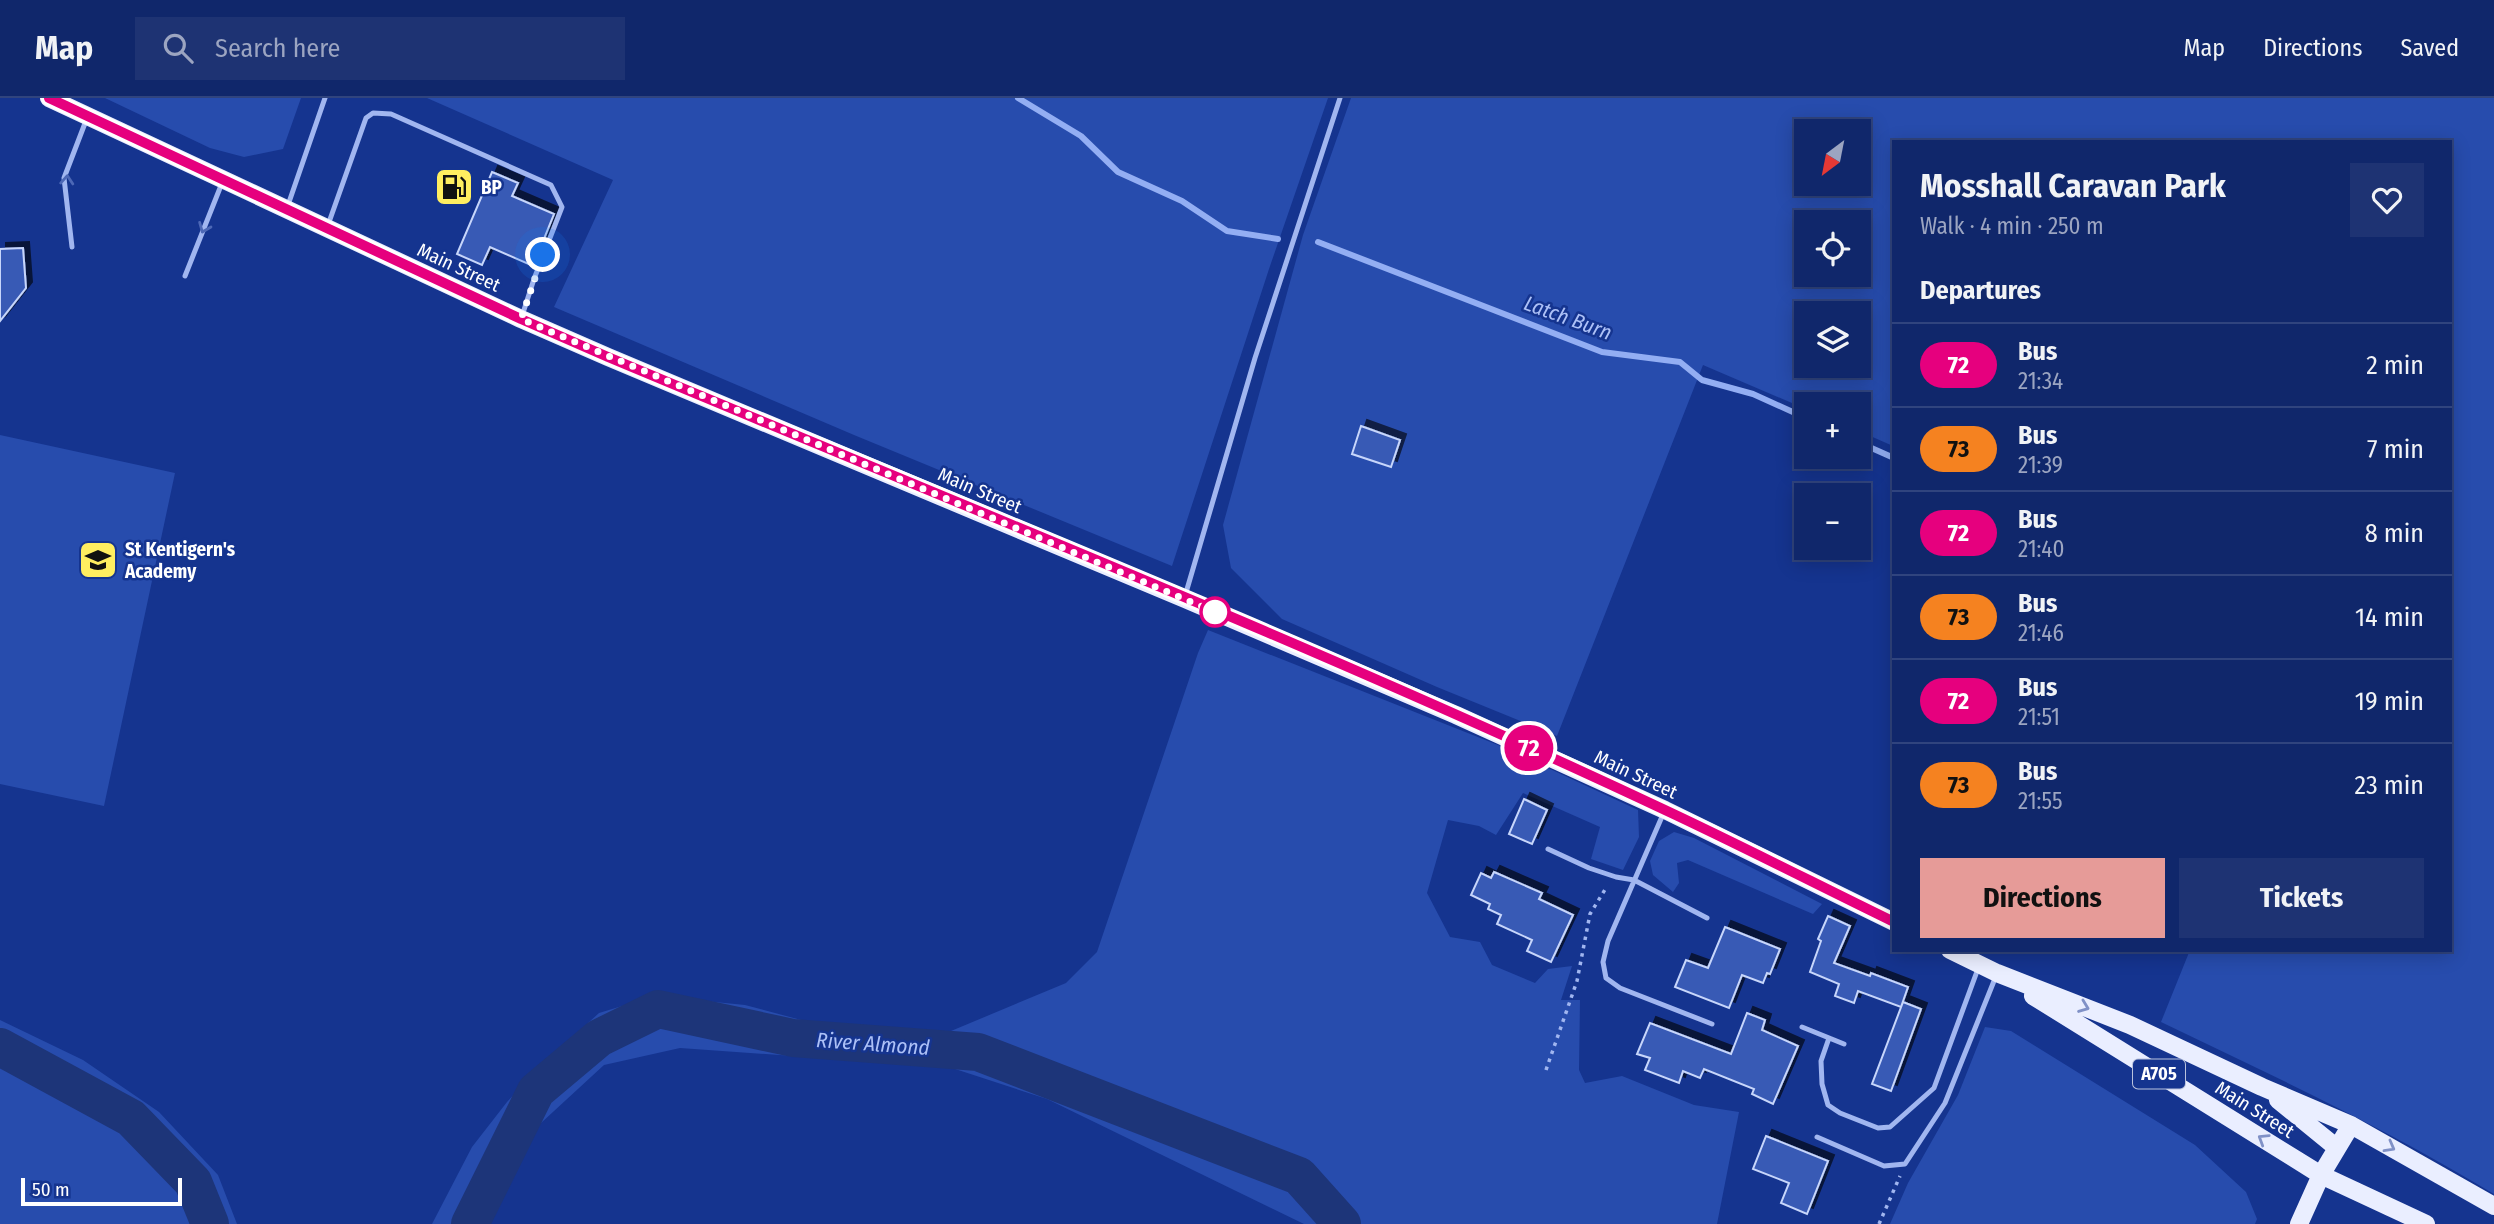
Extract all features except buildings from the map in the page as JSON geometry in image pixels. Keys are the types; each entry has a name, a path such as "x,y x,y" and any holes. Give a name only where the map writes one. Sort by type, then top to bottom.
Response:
{"main road":[{"name":"Main Street","path":"49,98 521,319 1456,715 1665,810 1892,921"},
{"name":"Main Street","path":"1954,952 1997,973 2130,1025 2351,1125 2494,1206"},
{"name":"Main Street","path":"1997,973 2321,1175 2426,1224"},
{"name":"Main Street","path":"2262,1087 2337,1148"},
{"path":"2299,1224 2321,1175 2351,1125"}],"lane":[{"path":"287,209 325,98"},
{"path":"1185,598 1255,358 1340,98"},
{"path":"327,228 366,118 373,113 391,114 551,185 562,207 521,319"},
{"path":"72,247 64,178 88,117"},
{"path":"185,276 223,180"},
{"path":"1665,810 1608,942 1603,962 1606,978 1620,988 1712,1024"},
{"path":"1548,849 1616,877 1634,880 1707,918"},
{"path":"1829,1038 1821,1061 1822,1084 1828,1105 1840,1113 1878,1128 1890,1127 1934,1088 1980,965"},
{"path":"1817,1138 1885,1167 1905,1164 1945,1103 1997,973"},
{"path":"1802,1027 1844,1044"}],"path":[{"path":"1546,1070 1577,981 1590,914 1604,890 1616,877"},
{"path":"1879,1224 1905,1164"}],"shaded area":[{"path":"105,98 301,98 283,149 244,157 210,148"},
{"path":"427,98 1328,98 1172,566 554,307 613,180"},
{"path":"1351,98 2494,98 2494,1194 2371,1125 2161,1022 2189,952 2452,952 2452,140 1892,140 1892,446 1871,436 1871,392 1794,392 1794,404 1703,365 1557,736 1282,619 1231,568 1223,525 1303,235"},
{"path":"0,435 175,473 104,806 0,784"},
{"path":"1208,630 1503,747 1638,810 1639,837 1623,870 1591,859 1600,827 1523,793 1496,835 1479,826 1448,820 1427,893 1450,937 1480,942 1492,965 1535,983 1548,969 1572,966 1561,1000 1580,1000 1579,1070 1585,1083 1622,1076 1694,1105 1739,1112 1717,1224 1304,1224 1047,1099 949,1067 680,1048 604,1065 541,1123 512,1172 489,1224 432,1224 472,1147 507,1102 533,1073 599,1013 655,996 745,1005 846,1032 951,1031 1066,983 1097,952"},
{"path":"1674,832 1694,838 1822,904 1813,914 1688,860 1677,863 1679,883 1673,892 1653,875 1650,861 1659,841"},
{"path":"0,1020 83,1060 159,1112 218,1175 237,1224 0,1224"},
{"path":"1985,1027 2011,1031 2195,1145 2246,1192 2257,1219 2255,1224 1890,1224 1908,1183 1958,1095"}],"waterway":[{"name":"Latch Burn","path":"1018,98 1081,136 1118,172 1182,201 1227,231 1278,239"},
{"name":"Latch Burn","path":"1318,242 1602,352 1680,362 1702,380 1753,394 1794,413"},
{"name":"Latch Burn","path":"1871,448 1892,457"},
{"name":"River Almond","path":"470,1224 536,1091 599,1038 658,1009 793,1038 978,1052 1299,1176 1342,1224"},
{"name":"River Almond","path":"0,1047 131,1118 193,1182 210,1224"}],"bus line":[{"name":"72","path":"49,98 521,319 1456,715 1665,810 1892,921"}],"place":[{"name":"BP","path":"454,187"},
{"name":"St Kentigern's Academy","path":"98,560"}],"route":[{"path":"543,255 521,319 1215,612"}]}
